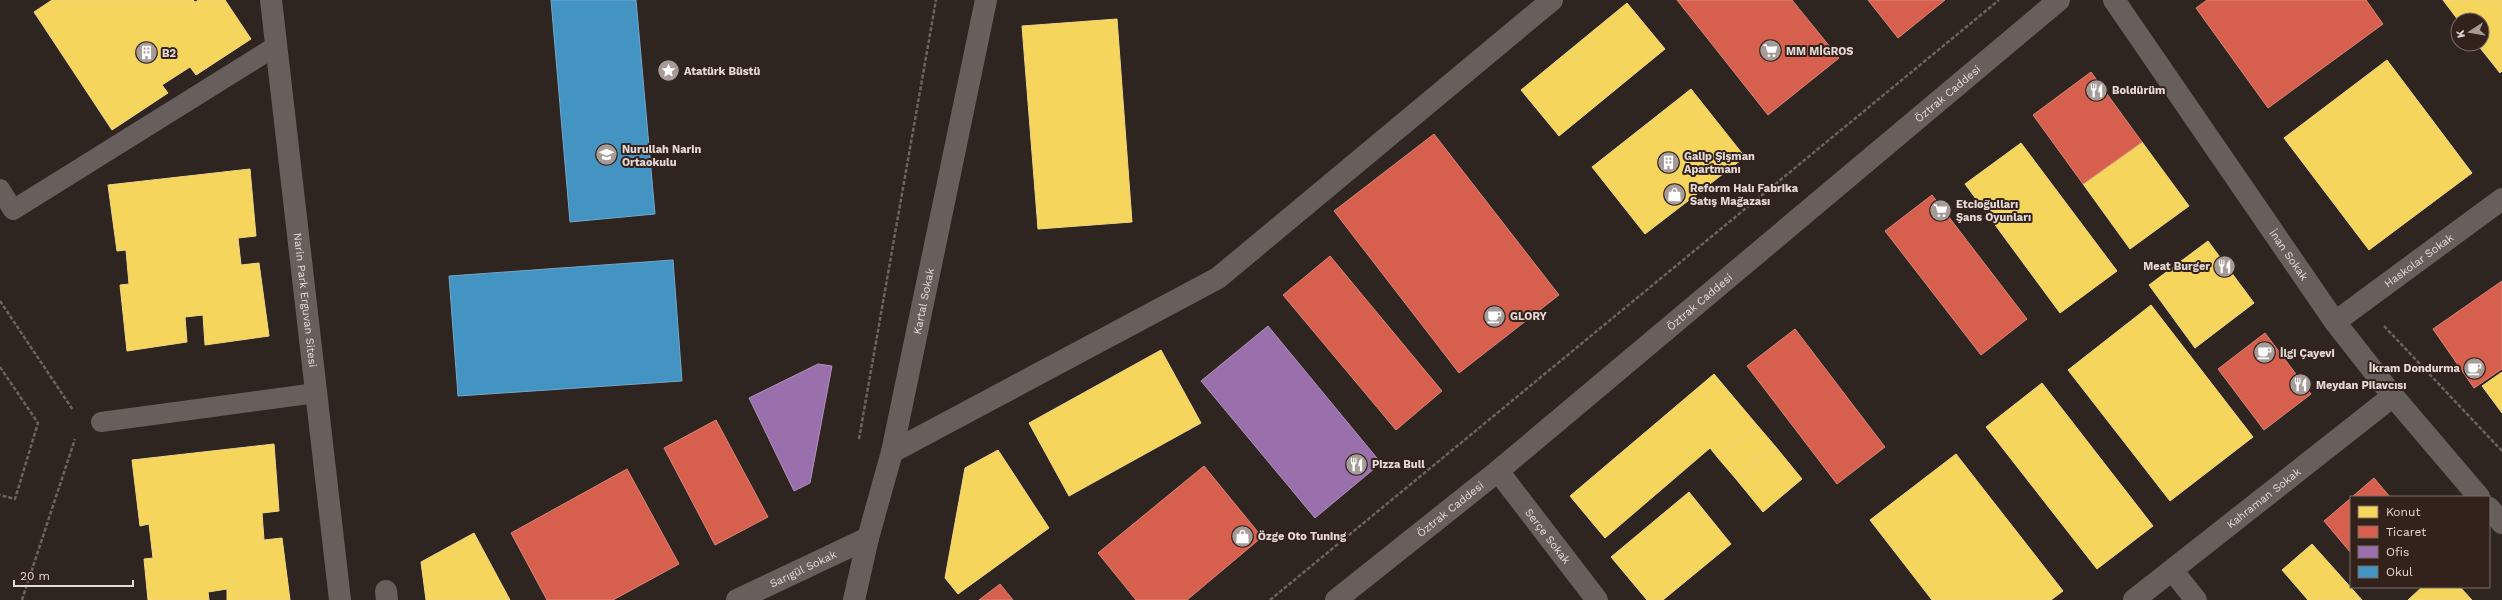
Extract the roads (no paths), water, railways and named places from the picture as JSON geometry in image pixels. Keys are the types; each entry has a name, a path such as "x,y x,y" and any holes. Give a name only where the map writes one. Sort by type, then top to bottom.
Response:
{"main road":[{"name":"Öztrak Caddesi","path":"1336,600 1498,471 2059,0"}],"street":[{"name":"Narin Park Erguvan Sitesi","path":"271,0 340,600"},
{"name":"Kartal Sokak","path":"856,598 868,538 892,452 986,0"},
{"path":"892,452 1218,278 1552,0"},
{"name":"İnan Sokak","path":"2114,0 2335,322 2393,396 2478,496"},
{"name":"Haskolar Sokak","path":"2335,322 2502,198"},
{"name":"Kahraman Sokak","path":"2134,600 2393,396"},
{"name":"Serçe Sokak","path":"1498,471 1597,600"},
{"path":"2490,509 2502,523"},
{"name":"Sarıgül Sokak","path":"737,600 868,538"},
{"path":"2172,570 2196,600"}],"lane":[{"path":"0,189 13,210 276,46"},
{"path":"101,422 316,393"}],"place":[{"name":"MM MİGROS","path":"1770,51"},
{"name":"B2","path":"146,53"},
{"name":"Atatürk Büstü","path":"668,71"},
{"name":"Boldürüm","path":"2097,90"},
{"name":"Nurullah Narin Ortaokulu","path":"607,155"},
{"name":"Galip Şişman Apartmanı","path":"1668,162"},
{"name":"Reform Halı Fabrika Satış Mağazası","path":"1675,194"},
{"name":"Etcioğulları Şans Oyunları","path":"1941,210"},
{"name":"Meat Burger","path":"2225,266"},
{"name":"GLORY","path":"1494,316"},
{"name":"İlgi Çayevi","path":"2265,353"},
{"name":"İkram Dondurma","path":"2475,368"},
{"name":"Meydan Pilavcısı","path":"2301,385"},
{"name":"Pizza Bull","path":"1357,464"},
{"name":"Özge Oto Tuning","path":"1243,536"}]}
